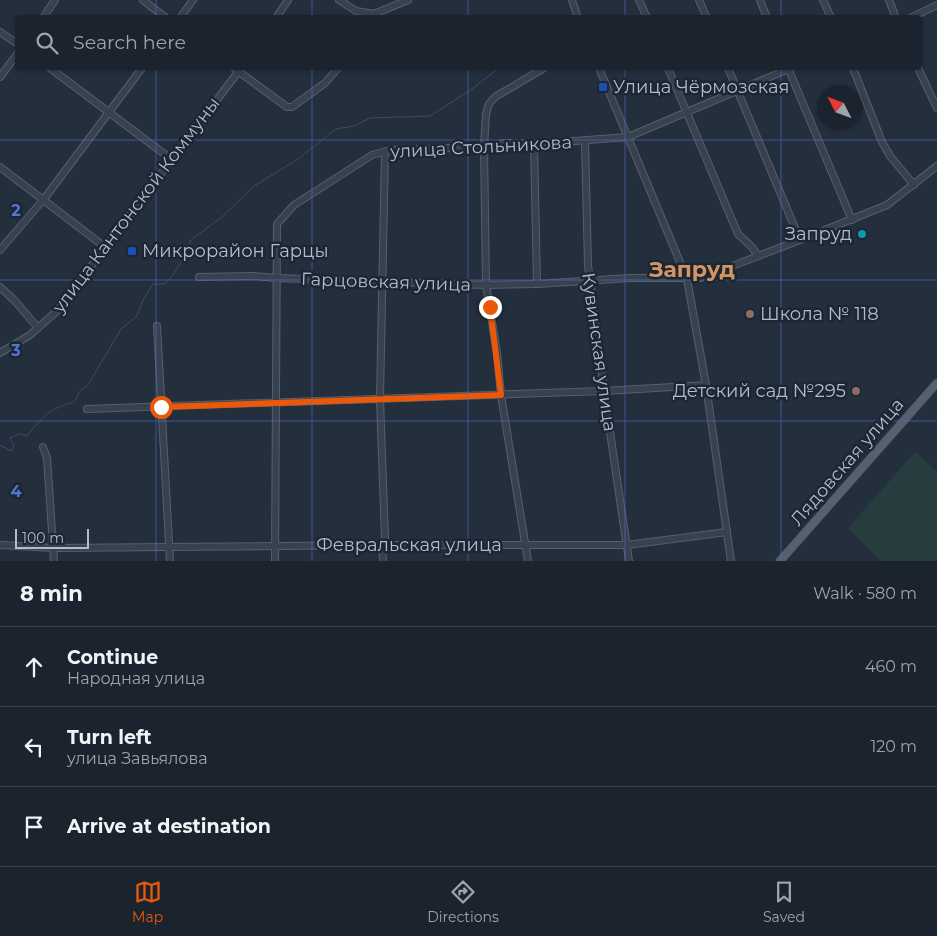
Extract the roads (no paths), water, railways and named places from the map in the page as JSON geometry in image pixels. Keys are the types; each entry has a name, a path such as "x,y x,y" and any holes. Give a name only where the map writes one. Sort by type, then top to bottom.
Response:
{"main road":[{"name":"Лядовская улица","path":"780,561 937,383"}],"street":[{"path":"45,15 55,0"},
{"path":"143,0 162,15"},
{"path":"182,15 193,0"},
{"path":"278,15 288,0"},
{"path":"339,0 356,12 370,15"},
{"path":"376,15 408,0"},
{"path":"572,0 577,15"},
{"path":"639,0 645,15"},
{"path":"699,0 705,15"},
{"path":"760,0 766,15"},
{"path":"824,0 830,15"},
{"path":"889,0 895,15"},
{"path":"916,15 937,5"},
{"path":"0,32 15,42"},
{"path":"0,77 15,57"},
{"path":"53,70 171,159"},
{"path":"0,250 44,199 140,70"},
{"name":"улица Кантонской Коммуны","path":"0,353 38,328 58,310 237,70"},
{"path":"239,70 287,106 292,107 325,83 336,70"},
{"path":"528,561 501,395 497,353 486,284 484,147 486,114 489,104 495,98 541,70"},
{"path":"599,70 687,279 706,385 731,561"},
{"path":"669,70 738,234 752,247 758,256"},
{"path":"729,70 800,240"},
{"name":"улица Стольникова","path":"275,561 277,224 294,205 340,174 372,156 390,150 484,147 505,143 534,144 628,137 784,70"},
{"path":"790,70 852,220"},
{"path":"854,70 882,142 890,156 914,185"},
{"path":"919,70 937,108"},
{"name":"Кувинская улица","path":"585,141 588,265 629,561"},
{"path":"534,144 537,284"},
{"path":"383,561 382,545 385,538 380,400 385,152"},
{"name":"Гарцовская улица","path":"199,277 253,276 382,282 486,284 537,284 630,278 701,278 887,205 937,166"},
{"path":"0,167 105,247"},
{"path":"0,287 38,328"},
{"path":"157,326 170,561"},
{"path":"87,409 380,400 706,385"},
{"path":"43,447 48,458 54,561"},
{"name":"Февральская улица","path":"0,545 53,548 382,545 626,546 727,532"}],"waterway":[{"path":"0,445 11,451 14,445 10,438 20,434 27,436 47,414 59,407 74,402 80,391 88,385 121,329 136,317 144,298 153,284 165,284 183,259 191,240 223,216 254,186 298,159 336,129 354,126 370,118 430,116 472,89 496,70"}],"place":[{"name":"Улица Чёрмозская","path":"603,87"},
{"name":"Запруд","path":"862,234"},
{"name":"Микрорайон Гарцы","path":"132,251"},
{"name":"Школа № 118","path":"750,314"},
{"name":"Детский сад №295","path":"856,391"}],"district":[{"name":"Запруд","path":"692,269"}]}
